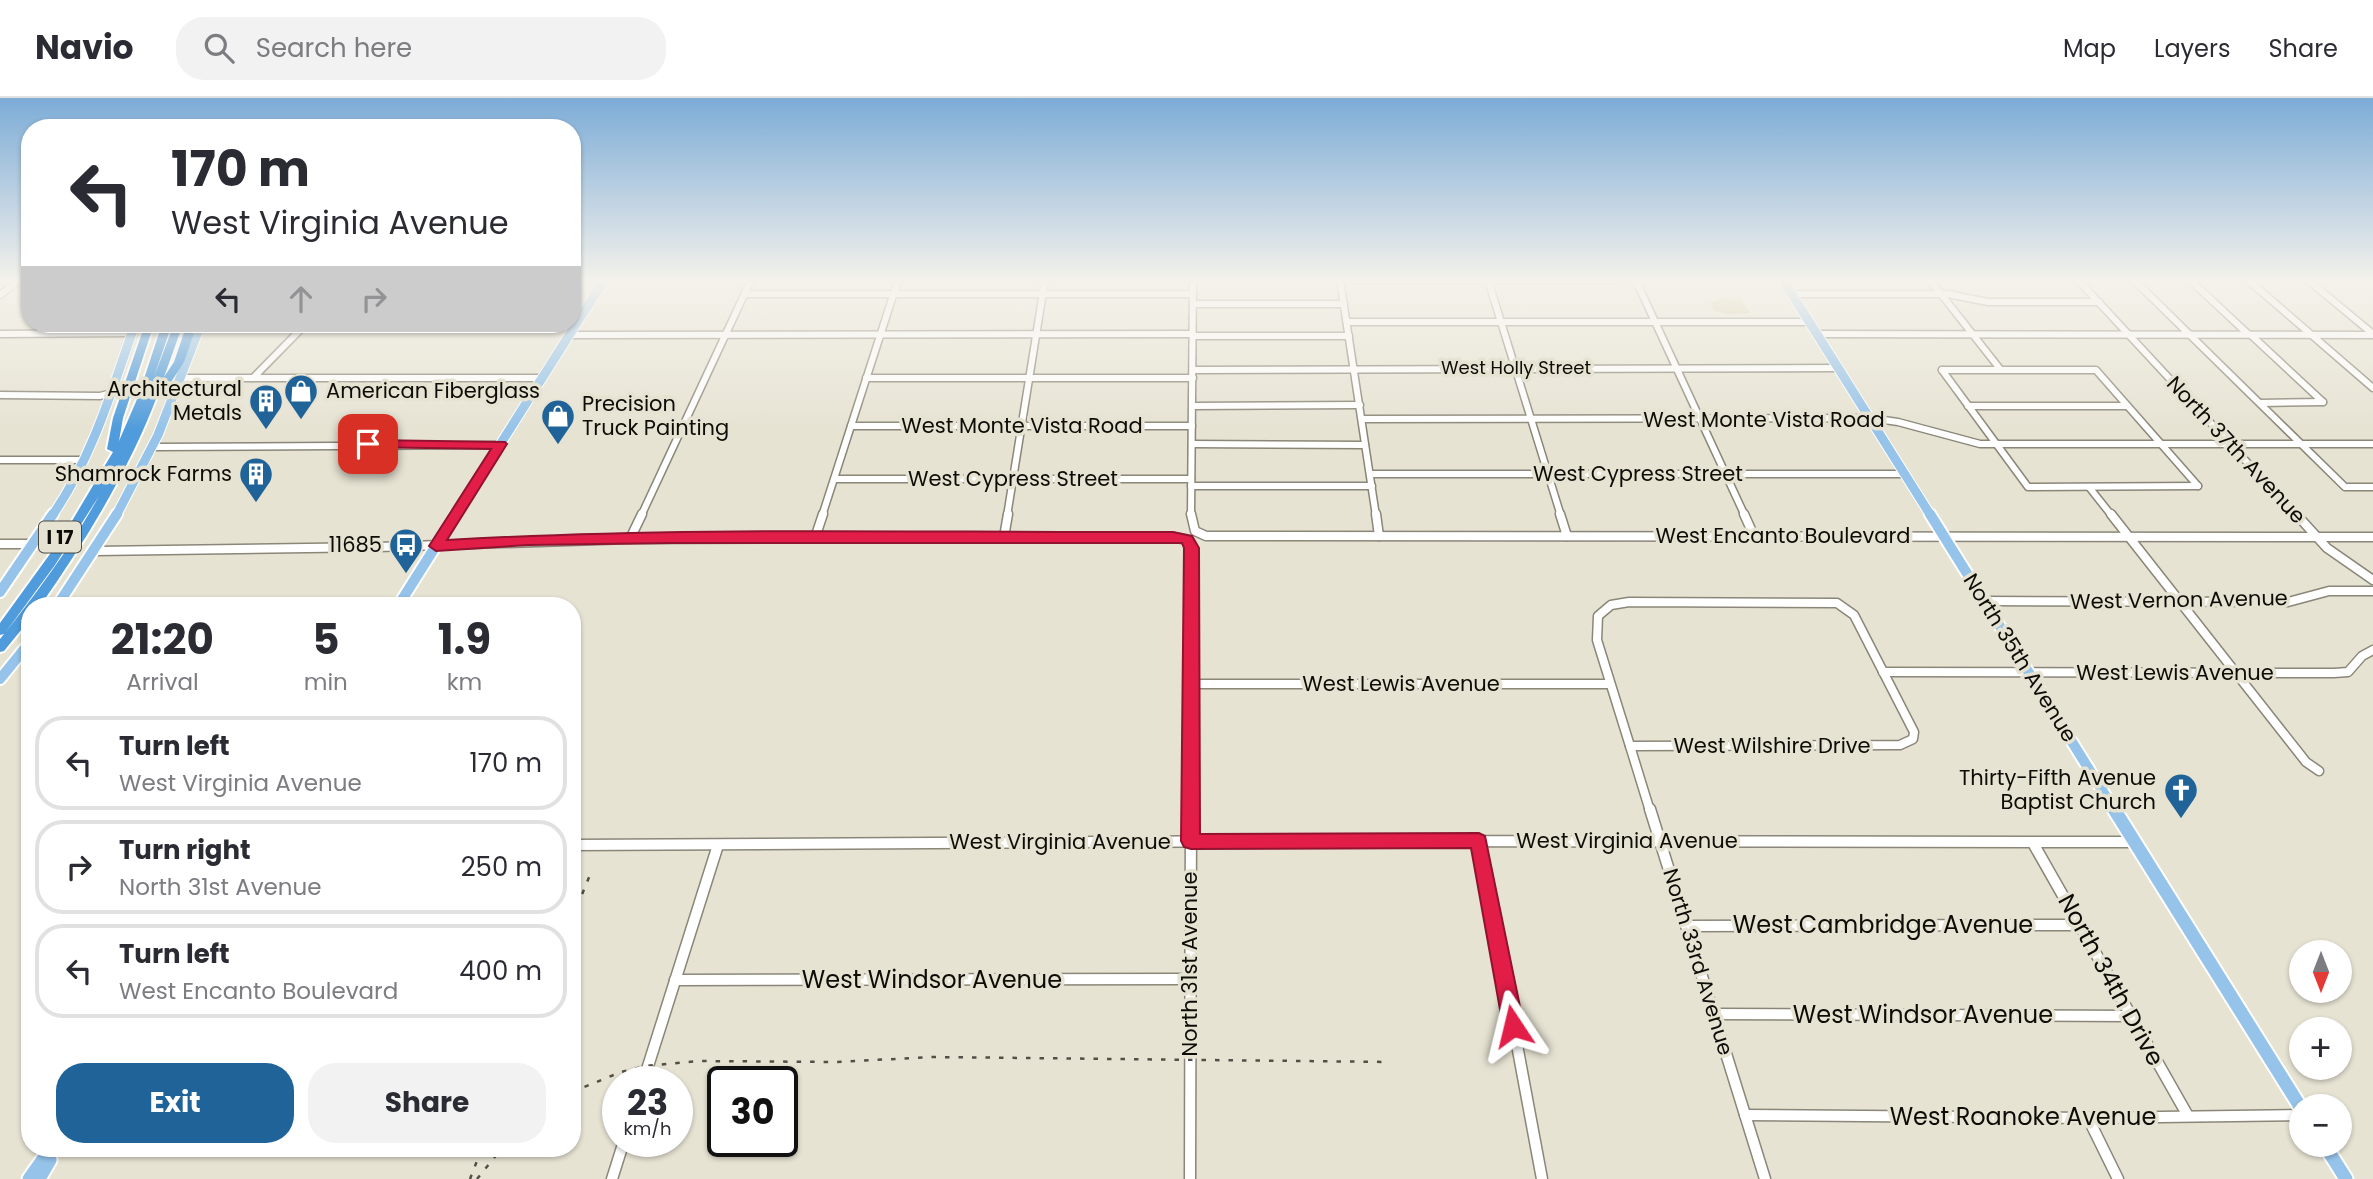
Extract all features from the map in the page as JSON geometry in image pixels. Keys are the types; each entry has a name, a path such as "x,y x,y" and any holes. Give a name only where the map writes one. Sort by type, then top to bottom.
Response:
{"highway":[{"path":"112,449 141,333"},
{"path":"138,351 145,333"},
{"name":"I 17","path":"0,620 63,532 112,449 133,403 157,333"},
{"path":"25,597 92,499 125,438 146,390 164,333"},
{"name":"I 17","path":"39,597 108,494 153,399 175,333"},
{"path":"153,399 174,372 189,333"},
{"path":"0,631 21,603"},
{"path":"0,649 21,622"},
{"path":"0,654 21,623"}],"main road":[{"name":"North 35th Avenue","path":"1815,330 2292,1094"},
{"path":"0,592 64,500 112,393 132,333"},
{"path":"63,597 95,551 155,447 184,378 198,333"},
{"path":"404,597 569,335"},
{"path":"0,678 21,653"},
{"path":"29,1179 45,1157"},
{"path":"40,1179 52,1157"},
{"path":"2333,1157 2346,1179"}],"street":[{"path":"630,539 727,330"},
{"path":"815,538 881,330"},
{"path":"95,551 436,546 630,539 1004,537 1037,330"},
{"path":"1191,482 1193,330"},
{"path":"1349,330 1379,536"},
{"path":"1504,330 1567,536"},
{"path":"1659,330 1754,536"},
{"path":"1970,330 2000,369"},
{"name":"North 37th Avenue","path":"2125,330 2316,536 2335,554 2373,580"},
{"path":"2186,330 2345,487 2373,487"},
{"path":"2245,330 2323,402 2261,403"},
{"path":"2305,330 2373,388"},
{"path":"0,334 22,333"},
{"path":"253,378 297,333"},
{"path":"1817,334 2373,335"},
{"path":"569,335 1349,336"},
{"name":"West Holly Street","path":"866,378 1030,378 1354,369 1839,368"},
{"path":"2000,369 2096,370 2198,486 2028,487 1942,370 2000,369"},
{"path":"184,378 542,378"},
{"path":"0,395 100,396 112,393"},
{"path":"1193,405 1360,405"},
{"path":"1968,406 2127,406"},
{"name":"West Monte Vista Road","path":"1362,419 1870,418 1901,421 1957,440 1997,444 2373,444"},
{"name":"West Monte Vista Road","path":"851,426 1192,426"},
{"path":"155,447 500,444"},
{"path":"1192,444 1366,445"},
{"path":"0,460 83,460"},
{"name":"West Cypress Street","path":"1370,474 1905,474"},
{"name":"West Cypress Street","path":"835,479 1013,479 1372,486"},
{"name":"West Encanto Boulevard","path":"1191,482 1191,523 1195,531 1211,536 2373,537"},
{"path":"2089,486 2306,762 2319,771"},
{"name":"North 31st Avenue","path":"1004,537 1173,537 1187,540 1191,548 1190,1179"},
{"path":"0,544 35,544"},
{"name":"West Vernon Avenue","path":"1984,601 2288,602 2329,591 2373,591"},
{"name":"North 33rd Avenue","path":"1765,1179 1597,640 1598,617 1611,606 1629,602 1837,603 1848,608 1854,615 1883,672"},
{"name":"West Lewis Avenue","path":"1883,672 2347,672 2362,656 2373,650"},
{"name":"West Wilshire Drive","path":"1630,746 1900,746 1913,739 1912,727 1883,672"},
{"name":"West Lewis Avenue","path":"1191,684 1611,684"},
{"name":"West Virginia Avenue","path":"581,845 1191,841 2136,842"},
{"path":"1479,841 1542,1179"},
{"name":"North 34th Drive","path":"2034,843 2188,1116"},
{"path":"648,1066 718,845"},
{"name":"West Cambridge Avenue","path":"1686,926 2080,925"},
{"name":"West Windsor Avenue","path":"675,980 1190,979"},
{"name":"West Windsor Avenue","path":"1714,1014 2131,1016"},
{"name":"West Roanoke Avenue","path":"1745,1115 2088,1118 2289,1115"},
{"path":"2088,1118 2118,1179"},
{"path":"612,1179 619,1157"}],"railway":[{"path":"581,897 592,870"},
{"path":"581,1088 621,1072 646,1066 698,1061 835,1062 933,1057 1390,1062"},
{"path":"470,1179 479,1157"},
{"path":"477,1179 495,1157"}],"place":[{"name":"American Fiberglass","path":"301,421"},
{"name":"Architectural Metals","path":"266,431"},
{"name":"Precision Truck Painting","path":"558,446"},
{"name":"Shamrock Farms","path":"256,504"},
{"name":"11685","path":"406,575"},
{"name":"Thirty-Fifth Avenue Baptist Church","path":"2181,820"}],"route":[{"path":"368,444 500,444 436,546 528,540 672,538 1173,537 1187,540 1191,544 1191,841 1479,841 1513,1026"}]}
